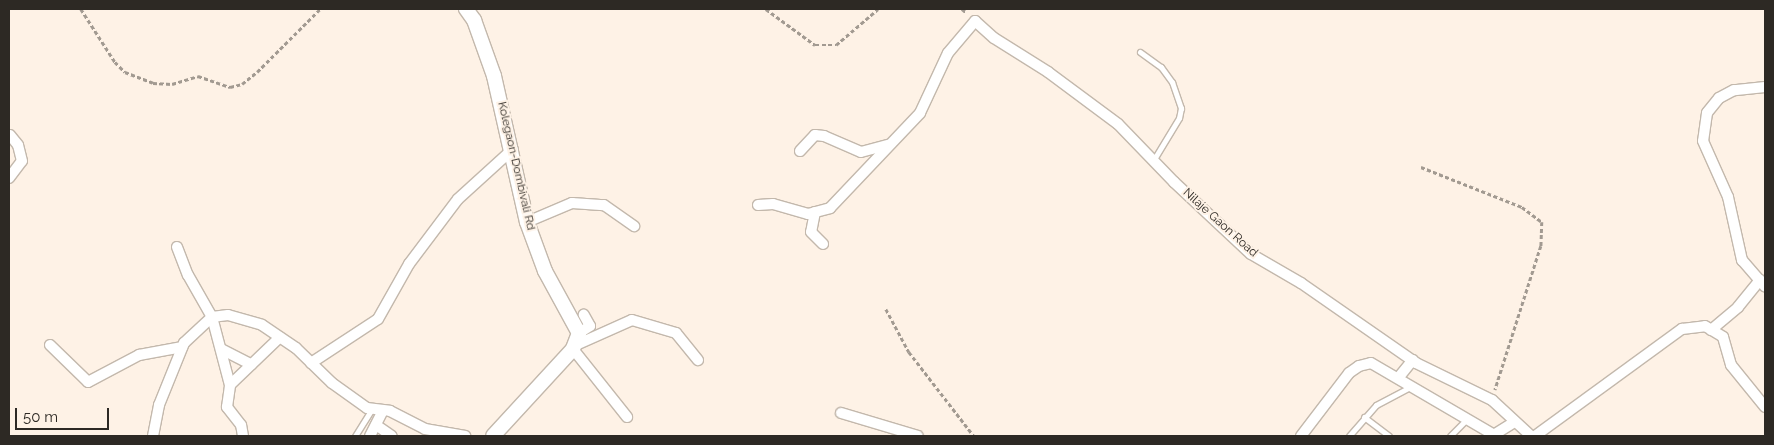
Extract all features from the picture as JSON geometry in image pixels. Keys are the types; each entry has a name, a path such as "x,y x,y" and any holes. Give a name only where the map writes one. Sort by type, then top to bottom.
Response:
{"street":[{"name":"Kolegaon-Dombivali Rd","path":"466,9 474,20 494,76 527,222 545,271 576,342"},
{"name":"Nilaje Gaon Road","path":"889,145 920,113 948,53 976,21 994,38 1048,72 1118,124 1251,254 1301,283 1412,360 1492,400 1513,423 1531,436"},
{"path":"1711,330 1763,283 1739,254 1728,197 1703,141 1707,113 1719,98 1734,90 1765,87"},
{"path":"9,178 22,161 10,135"},
{"path":"800,151 815,135 824,136 861,152 889,145"},
{"path":"758,205 773,204 808,214 830,208 889,145"},
{"path":"311,363 378,319 409,264 458,199 512,149"},
{"path":"527,222 572,203 604,205 634,226"},
{"path":"815,212 811,232 823,244"},
{"path":"177,247 188,275 212,317 230,385 227,407 241,425 243,436"},
{"path":"492,436 590,326 584,315"},
{"path":"153,436 160,405 182,347 212,317 242,317 280,337 332,383 378,410 425,429 465,436"},
{"path":"576,342 632,320 676,333 698,360"},
{"path":"1535,436 1682,329 1705,326 1723,337 1731,365 1765,407"},
{"path":"230,385 280,337"},
{"path":"576,342 627,416"},
{"path":"50,345 88,382 139,355 182,347"},
{"path":"221,349 251,364"},
{"path":"1399,377 1412,360"},
{"path":"1301,436 1349,373 1359,366 1371,363 1468,417 1493,436 1513,423"},
{"path":"370,436 376,425 378,410"},
{"path":"841,412 918,436"},
{"path":"376,425 392,436"}],"lane":[{"path":"1140,52 1161,67 1172,82 1181,108 1179,118 1154,161"},
{"path":"1349,436 1376,405 1413,386"},
{"path":"355,436 378,410"},
{"path":"1364,417 1389,436"},
{"path":"1450,436 1468,417"}],"path":[{"path":"81,9 115,62 125,72 153,83 172,84 193,76 230,87 242,84 257,72 320,9"},
{"path":"766,9 815,45 836,45 878,9"},
{"path":"1421,167 1522,207 1542,222 1541,246 1492,400"},
{"path":"886,309 910,352 974,436"}]}
